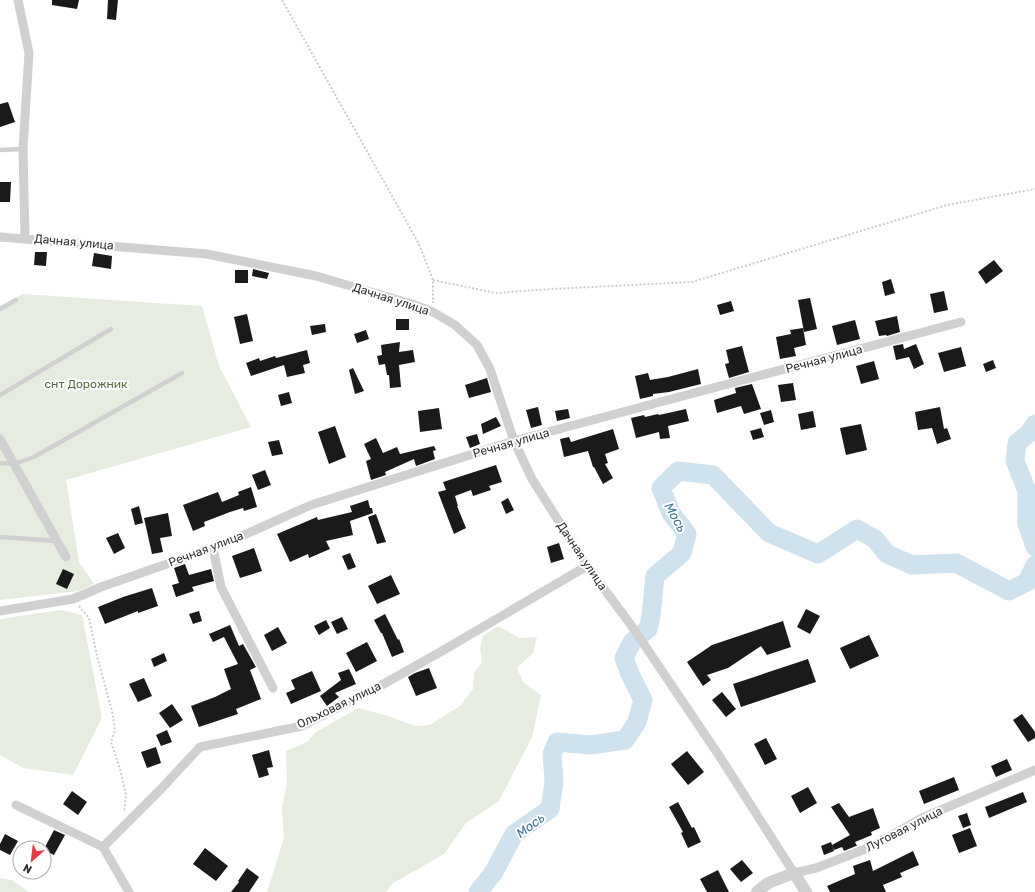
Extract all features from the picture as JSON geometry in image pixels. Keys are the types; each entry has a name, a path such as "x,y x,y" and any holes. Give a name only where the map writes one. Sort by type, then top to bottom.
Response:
{"street":[{"path":"18,0 29,53 23,149 25,238"},
{"name":"Дачная улица","path":"0,237 207,254 316,276 412,304 433,312 455,325 477,345 490,369 514,441 532,479 587,566 631,625 720,757 794,873"},
{"name":"Речная улица","path":"0,611 73,599 101,587 224,544 311,505 514,441 961,322"},
{"path":"0,439 66,557"},
{"path":"213,548 221,587 274,688"},
{"name":"Ольховая улица","path":"103,847 161,789 200,747 302,726 380,686 587,566"},
{"name":"Луговая улица","path":"794,873 816,868 873,846 922,818 1035,770"},
{"path":"16,805 103,847 128,892"},
{"path":"757,892 768,882 794,873 806,892"}],"lane":[{"path":"0,150 23,149"},
{"path":"0,309 16,300"},
{"path":"0,395 111,329"},
{"path":"0,463 14,464 34,457 182,373"},
{"path":"0,537 57,541"}],"path":[{"path":"282,0 419,244 433,280 433,312"},
{"path":"433,280 496,293 692,282 947,205 1035,189"},
{"path":"73,599 89,618 97,656 112,711 115,730 112,742 126,795 121,829"}],"green space":[{"name":"снт Дорожник","path":"23,294 202,306 219,366 251,427 66,480 79,562 94,584 78,591 0,600 0,306"},
{"path":"61,610 82,615 102,718 73,775 23,768 0,755 0,619"},
{"path":"498,626 520,638 537,637 533,653 517,668 523,682 541,695 532,737 499,801 466,823 444,854 393,883 386,892 267,892 284,838 282,808 287,783 286,751 307,742 316,732 358,708 385,715 416,726 430,725 460,706 473,689 474,673 482,662 480,648 483,636"},
{"path":"0,878 12,880 29,892 0,892"}],"building":[{"path":"52,0 79,0 77,9 52,5"},
{"path":"108,0 118,0 116,20 107,19"},
{"path":"8,102 15,122 0,127 0,104"},
{"path":"0,182 11,182 10,202 0,202"},
{"path":"35,252 47,252 46,266 34,265"},
{"path":"94,253 112,256 111,269 92,266"},
{"path":"994,260 1003,271 986,284 978,272"},
{"path":"253,269 269,273 267,279 252,276"},
{"path":"235,270 248,270 248,283 235,283"},
{"path":"891,279 895,293 885,296 882,282"},
{"path":"944,291 948,310 934,313 930,294"},
{"path":"810,298 817,329 804,332 798,300"},
{"path":"731,301 734,311 720,315 717,305"},
{"path":"247,314 253,341 240,344 234,317"},
{"path":"897,316 900,332 887,336 879,336 875,321"},
{"path":"396,319 409,319 409,330 396,330"},
{"path":"855,320 860,339 837,345 832,326"},
{"path":"325,324 326,332 312,335 310,326"},
{"path":"803,328 806,345 794,348 796,356 780,359 776,337 791,334 790,330"},
{"path":"366,330 369,339 357,343 354,334"},
{"path":"400,342 399,352 413,350 415,362 399,365 401,387 390,388 389,375 387,375 385,364 379,365 377,356 382,355 381,345"},
{"path":"903,344 904,349 916,344 924,364 914,369 909,357 896,360 893,346"},
{"path":"742,346 749,372 729,378 725,364 729,363 726,350"},
{"path":"961,347 966,366 944,372 938,353"},
{"path":"307,350 310,363 303,365 305,373 287,377 284,365 251,376 246,363 259,358 260,361 275,356 276,358"},
{"path":"993,360 996,368 986,372 983,364"},
{"path":"874,361 879,379 861,384 856,366"},
{"path":"353,368 364,391 355,394 349,370"},
{"path":"698,369 701,384 669,392 653,394 653,396 640,399 635,376 648,373 650,380"},
{"path":"487,378 491,392 469,398 465,385"},
{"path":"793,383 796,400 781,402 778,385"},
{"path":"752,384 761,409 744,414 741,406 717,413 714,400 736,393 735,388"},
{"path":"289,392 292,403 281,406 278,395"},
{"path":"538,407 542,425 531,428 526,410"},
{"path":"940,407 944,429 947,428 951,439 937,444 932,428 918,430 915,412"},
{"path":"439,408 442,429 420,432 418,411"},
{"path":"568,409 570,418 557,421 555,411"},
{"path":"686,409 689,421 668,426 670,438 660,439 659,432 636,438 631,418 644,415 645,417 659,415"},
{"path":"771,410 774,422 764,425 760,413"},
{"path":"813,411 816,427 801,430 798,414"},
{"path":"496,417 501,426 483,434 481,424"},
{"path":"861,424 867,450 846,455 840,428"},
{"path":"335,426 346,457 329,464 318,432"},
{"path":"761,428 764,437 753,440 750,431"},
{"path":"613,429 619,449 605,454 608,463 605,464 613,478 603,484 593,467 588,451 564,457 560,439 569,437 571,442"},
{"path":"477,434 480,444 470,448 466,437"},
{"path":"376,438 383,453 397,447 400,454 434,446 436,450 433,451 435,459 416,466 414,459 385,472 386,475 371,480 366,461 371,459 364,444"},
{"path":"279,440 283,454 272,456 268,442"},
{"path":"496,465 502,482 489,486 491,490 473,496 471,490 455,496 457,506 466,528 454,534 438,492 446,490 443,482"},
{"path":"265,470 271,485 258,490 252,475"},
{"path":"251,487 257,507 244,511 243,508 230,512 204,522 205,526 193,531 183,505 218,492 222,502 239,495 238,492"},
{"path":"508,498 514,510 506,514 501,502"},
{"path":"368,500 373,513 350,521 353,535 326,541 330,549 309,558 308,554 290,562 277,534 317,517 318,520 352,512 350,506"},
{"path":"139,506 143,523 135,525 131,509"},
{"path":"168,513 172,536 160,538 163,552 152,554 144,518"},
{"path":"376,514 386,542 377,544 368,517"},
{"path":"118,533 125,548 114,554 106,538"},
{"path":"559,543 564,559 551,563 547,547"},
{"path":"254,548 262,571 240,578 232,556"},
{"path":"350,553 356,567 348,570 342,556"},
{"path":"185,564 189,575 211,569 214,581 192,587 194,591 176,597 172,585 179,583 174,568"},
{"path":"63,569 74,574 67,589 56,584"},
{"path":"391,575 400,594 377,604 368,586"},
{"path":"152,588 158,606 138,613 138,611 105,624 98,607"},
{"path":"806,609 820,616 810,634 797,627"},
{"path":"199,611 202,621 193,624 189,614"},
{"path":"385,614 398,640 399,639 404,652 392,657 382,633 374,620"},
{"path":"342,617 348,629 337,634 331,622"},
{"path":"326,620 330,628 319,635 314,626"},
{"path":"783,621 791,647 767,655 761,646 728,668 707,675 711,680 703,686 687,662 712,645"},
{"path":"230,625 239,646 243,644 256,667 250,670 261,699 236,709 238,714 199,727 191,706 231,689 224,669 238,664 224,637 213,642 209,634"},
{"path":"278,627 287,643 272,651 264,635"},
{"path":"869,635 879,656 850,669 840,648"},
{"path":"367,642 377,661 356,672 346,653"},
{"path":"164,653 167,661 154,667 151,659"},
{"path":"808,659 816,682 741,707 733,684"},
{"path":"429,668 437,688 416,696 408,677"},
{"path":"349,669 356,684 335,693 339,697 327,706 320,696 341,680 338,673"},
{"path":"312,671 321,691 291,704 286,693 295,689 291,680"},
{"path":"144,678 152,696 138,702 129,684"},
{"path":"722,692 736,709 726,717 712,700"},
{"path":"172,704 183,720 170,728 159,713"},
{"path":"1022,714 1035,732 1035,738 1028,742 1013,720"},
{"path":"167,730 172,742 161,746 156,735"},
{"path":"766,738 777,759 765,765 754,744"},
{"path":"156,747 161,763 147,768 141,752"},
{"path":"269,750 273,767 267,768 269,775 259,778 252,755"},
{"path":"687,751 704,772 688,785 671,764"},
{"path":"1007,759 1012,770 996,777 991,766"},
{"path":"954,777 959,790 924,804 919,791"},
{"path":"808,787 817,803 800,813 791,796"},
{"path":"72,791 87,802 78,815 63,804"},
{"path":"1023,792 1027,802 989,818 985,807"},
{"path":"678,802 692,828 694,827 701,842 688,848 681,833 683,832 669,807"},
{"path":"839,803 849,817 873,808 880,828 871,832 872,835 855,842 857,846 844,851 842,847 834,850 832,845 850,835 831,807"},
{"path":"967,813 971,825 963,828 958,816"},
{"path":"970,828 977,846 959,853 952,835"},
{"path":"54,830 65,835 54,855 52,854 52,840 49,840"},
{"path":"5,834 16,840 12,840 12,852 10,855 0,850 0,844"},
{"path":"831,842 834,851 824,855 821,846"},
{"path":"205,848 228,866 216,881 193,864"},
{"path":"913,851 919,865 900,873 902,877 883,885 886,892 830,892 827,886 855,874 853,866 870,860 873,871"},
{"path":"742,860 753,873 741,882 730,869"},
{"path":"247,868 259,877 249,892 231,892 239,882 238,881"},
{"path":"718,870 729,892 707,892 700,879"}],"waterway":[{"name":"Мось","path":"1035,424 1029,433 1017,443 1015,461 1027,491 1027,524 1035,547"},
{"name":"Мось","path":"478,892 494,872 514,834 550,809 554,781 552,754 557,742 590,745 625,740 637,722 643,700 624,658 632,642 648,629 651,616 655,576 682,553 687,534 671,513 661,488 678,471 713,475 769,533 818,554 857,529 875,539 887,554 912,565 956,563 1009,591 1027,582 1035,565"}]}
